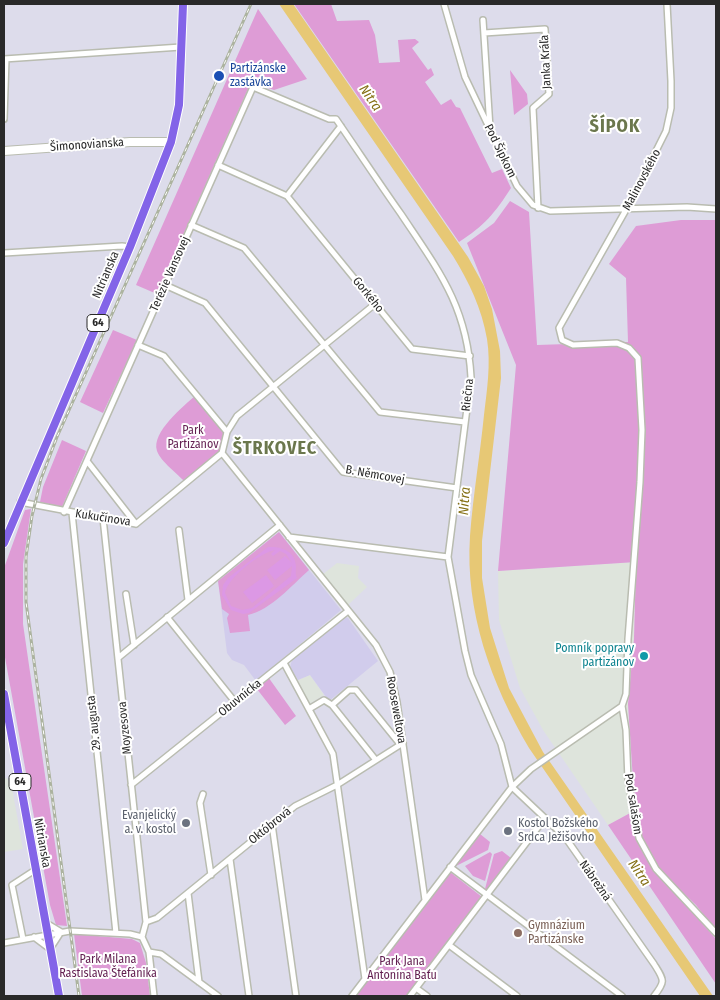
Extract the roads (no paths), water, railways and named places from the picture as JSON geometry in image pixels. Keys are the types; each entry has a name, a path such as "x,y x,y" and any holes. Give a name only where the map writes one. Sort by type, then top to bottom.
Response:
{"main road":[{"name":"Nitrianska","path":"4,543 6,532 130,248 171,142 179,105 183,4"},
{"name":"Nitrianska","path":"4,694 59,996"}],"street":[{"path":"178,4 182,18"},
{"name":"Pod Šípkom","path":"444,4 458,59 490,131 517,186 528,201 538,208"},
{"name":"Malinovského","path":"562,340 559,328 631,201 666,131 671,108 667,4"},
{"path":"484,20 490,131"},
{"name":"Janka Kráľa","path":"484,32 545,30 549,94 533,108 538,208"},
{"path":"4,119 5,59 181,47"},
{"name":"Terézie Vansovej","path":"64,512 253,87 329,120 336,120 341,126"},
{"path":"287,196 341,126"},
{"name":"Riečna","path":"341,126 448,284 462,318 470,356 470,377 448,557 471,675 501,744 512,787"},
{"name":"Šimonovianska","path":"4,151 130,142 171,142"},
{"name":"Gorkého","path":"218,165 287,196 412,349 470,356"},
{"path":"631,201 636,209"},
{"path":"538,208 550,211 716,208"},
{"path":"192,225 244,248 380,412 465,422"},
{"path":"4,254 122,246 130,248"},
{"name":"B. Němcovej","path":"165,285 205,303 343,472 457,488"},
{"path":"222,453 227,432 237,416 375,304"},
{"name":"Pod salašom","path":"562,340 573,346 617,343 629,348 638,358 642,430 640,482 628,630 626,694 622,706 626,730 628,780 638,838 656,869 716,934"},
{"path":"138,345 164,356 227,432"},
{"name":"Kukučínova","path":"20,502 64,512 136,524 222,453"},
{"name":"Rooseweltova","path":"222,453 376,645 390,672 425,900"},
{"path":"87,461 136,524"},
{"name":"29. augusta","path":"72,513 116,933"},
{"name":"Moyzesova","path":"103,518 146,922 142,937"},
{"path":"118,658 280,526"},
{"path":"179,530 188,600"},
{"path":"289,537 448,557"},
{"path":"126,594 134,645"},
{"name":"Obuvnícka","path":"132,785 348,610"},
{"path":"167,618 235,702"},
{"path":"284,663 333,754 365,980"},
{"path":"332,705 354,688 401,743"},
{"path":"308,709 324,700 332,705 375,759"},
{"path":"352,996 512,787 530,769 622,706"},
{"name":"Októbrová","path":"146,922 156,919 295,806 337,786 401,743"},
{"name":"Nábrežná","path":"512,787 565,837 654,964 663,979 662,986 654,996"},
{"path":"203,794 200,803 211,875"},
{"path":"410,996 545,818"},
{"path":"272,824 296,996"},
{"path":"230,859 249,996"},
{"path":"450,867 622,996"},
{"path":"23,939 12,885 35,870"},
{"path":"188,893 199,982"},
{"path":"46,924 62,932"},
{"path":"34,937 50,949 62,932"},
{"path":"4,943 62,932 116,933 142,937 149,952 154,996"},
{"path":"449,945 517,996"},
{"path":"149,952 161,954 218,996"},
{"path":"416,988 427,996"}],"railway":[{"path":"79,996 26,602 26,557 32,516 41,479 57,437 251,4"}],"place":[{"name":"Partizánske zastávka","path":"219,76"},
{"name":"Pomník popravy partizánov","path":"644,656"},
{"name":"Evanjelický a. v. kostol","path":"186,823"},
{"name":"Kostol Božského Srdca Ježišovho","path":"508,831"},
{"name":"Gymnázium Partizánske","path":"518,933"}],"district":[{"name":"ŠÍPOK","path":"615,127"},
{"name":"ŠTRKOVEC","path":"275,449"}],"water label":[{"name":"Nitra","path":"370,98"},
{"name":"Nitra","path":"465,501"},
{"name":"Nitra","path":"639,873"}],"park label":[{"name":"Park Partizánov","path":"193,438"},
{"name":"Park Milana Rastislava Štefánika","path":"108,967"},
{"name":"Park Jana Antonína Baťu","path":"402,969"}]}
